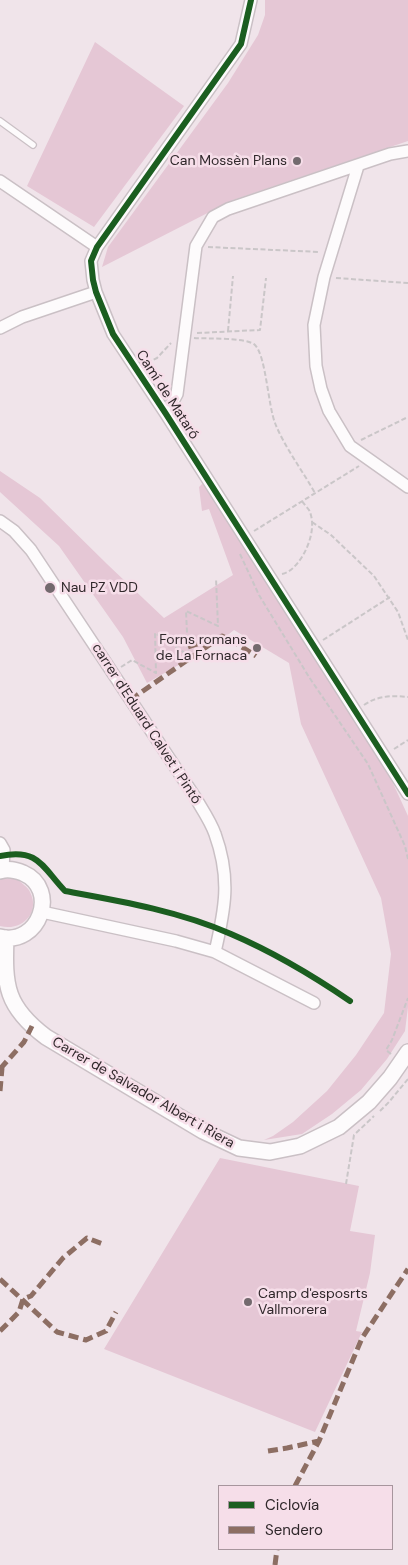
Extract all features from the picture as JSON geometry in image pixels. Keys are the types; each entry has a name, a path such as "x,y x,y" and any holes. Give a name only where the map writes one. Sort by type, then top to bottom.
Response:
{"street":[{"name":"Camí de Mataró","path":"251,0 240,44 96,248 91,261 96,292 113,334 408,794"},
{"path":"166,414 177,394 196,246 213,217 228,209 390,154 408,151"},
{"path":"358,166 324,278 314,325 316,366 328,411 350,446 408,487"},
{"path":"0,181 96,248"},
{"path":"0,328 22,317 96,292"},
{"name":"carrer d'Eduard Calvet i Pintó","path":"0,521 14,531 31,550 195,797 215,834 225,870 226,901 215,952"},
{"path":"0,844 4,850 2,870 16,870 27,875 34,881 43,903 42,912 37,923 29,932 18,937 3,938"},
{"path":"42,912 176,940 215,952 314,1003"},
{"name":"Carrer de Salvador Albert i Riera","path":"3,938 8,987 14,1003 22,1016 32,1026 46,1037 203,1131 239,1148 270,1152 300,1146 339,1127 369,1102 406,1056"}],"lane":[{"path":"0,121 33,144"}],"path":[{"path":"196,246 332,251"},
{"path":"228,331 233,276"},
{"path":"185,332 260,330 266,278"},
{"path":"324,278 408,283"},
{"path":"152,362 173,341 179,331 246,341 254,345 261,356 275,424 315,493"},
{"path":"370,436 408,417"},
{"path":"354,468 244,537 237,546 259,595 310,677 368,764 405,846 408,859"},
{"path":"281,575 292,569 304,554 311,532 310,511 302,500"},
{"path":"312,522 331,535 374,576 390,597 398,612 408,640"},
{"path":"112,672 132,660 156,674 155,633 188,656 186,611 218,626 216,578"},
{"path":"349,623 390,597"},
{"path":"364,705 371,700 394,695 408,697"},
{"path":"406,1056 386,1050 392,1040 408,998"},
{"path":"346,1184 354,1135 389,1102 408,1080"}],"shaded area":[{"path":"265,0 408,0 408,141 233,200 102,267 108,247 228,83 258,35 265,15"},
{"path":"95,42 184,106 94,227 27,186"},
{"path":"0,471 40,498 164,618 233,575 209,509 202,511 199,487 202,484 206,485 386,768 408,816 408,1007 405,1031 387,1059 361,1090 332,1114 302,1134 264,1140 293,1122 327,1091 356,1055 384,1013 391,954 381,898 301,724 289,663 234,630 219,642 147,683 123,637 59,546 0,492"},
{"path":"3,878 17,879 29,890 33,900 31,914 22,923 15,926 0,926 0,880"},
{"name":"Camp d'esposrts Vallmorera","path":"220,1158 359,1186 350,1231 375,1235 370,1273 356,1331 362,1332 315,1432 104,1349"}],"marked path":[{"path":"130,700 222,636 256,656"},
{"path":"188,647 212,639"},
{"path":"0,1069 24,1042 32,1026"},
{"path":"0,1091 2,1068"},
{"path":"0,1331 19,1312 23,1299 31,1296 63,1258 87,1238 103,1244"},
{"path":"296,1485 319,1441 362,1338 408,1269"},
{"path":"0,1279 57,1332 86,1340 106,1331 116,1312"},
{"path":"268,1451 319,1441"},
{"path":"275,1565 277,1550"}],"cycle path":[{"path":"251,0 241,44 97,247 91,261 93,280 113,334 408,794"},
{"path":"0,856 13,854 32,857 45,867 65,891 170,913 231,934 292,964 350,1001"}],"place":[{"name":"Can Mossèn Plans","path":"297,161"},
{"name":"Nau PZ VDD","path":"50,588"},
{"name":"Forns romans de La Fornaca","path":"257,648"},
{"name":"Camp d'esposrts Vallmorera","path":"248,1302"}]}
